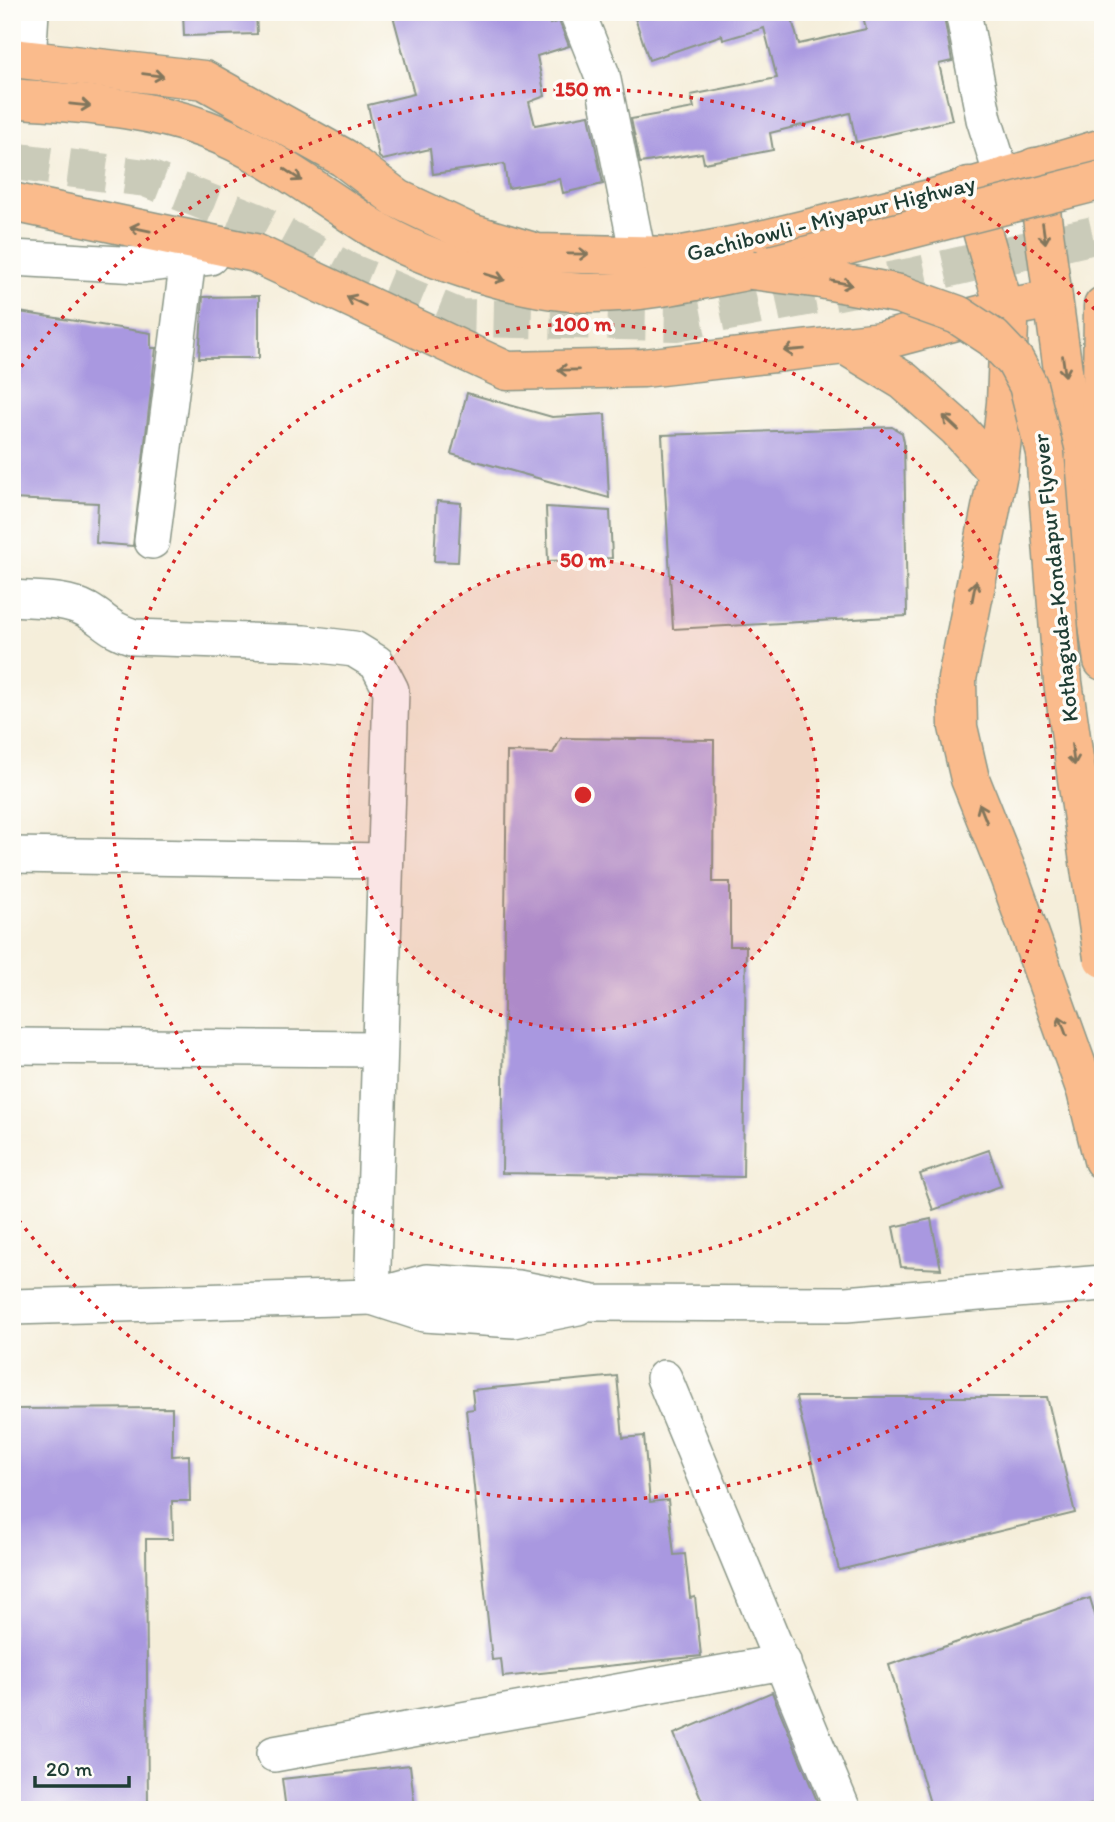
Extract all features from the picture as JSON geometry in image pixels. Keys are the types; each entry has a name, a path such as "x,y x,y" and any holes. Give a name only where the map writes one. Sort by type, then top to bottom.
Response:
{"main road":[{"name":"Gachibowli - Miyapur Highway","path":"20,59 204,80 344,158 398,199 470,233 537,253 677,256 753,242 934,198 1103,148"},
{"name":"Kothaguda-Kondapur Flyover","path":"12,98 142,111 205,129 275,162 376,230 450,263 520,284 594,293 692,282 751,270 1103,180"},
{"path":"1002,177 1053,299 1102,643"},
{"path":"1002,177 1006,307 1009,324 1006,402 998,473 957,679 958,727 970,779 1010,879 1086,1091 1103,1160"},
{"path":"12,201 255,253 507,372 644,368 881,341 1006,307 1053,299"},
{"name":"Kothaguda-Kondapur Flyover","path":"751,270 899,294 958,314 993,338 1015,361 1028,385 1045,453 1063,682 1103,958"},
{"path":"1088,537 1102,391 1103,306"},
{"path":"845,345 904,381 957,428 998,473"}],"street":[{"path":"20,59 31,12"},
{"path":"578,12 602,75 638,255"},
{"path":"963,12 984,119 1002,177"},
{"path":"12,258 139,265 255,253"},
{"path":"152,541 188,259"},
{"path":"12,598 69,602 88,610 114,631 134,637 304,643 354,649 376,663 391,691 372,1297"},
{"path":"12,855 384,861"},
{"path":"12,1046 378,1049"},
{"path":"12,1307 372,1297 426,1282 518,1289 593,1303 846,1304 1103,1283"},
{"path":"664,1378 843,1810"},
{"path":"274,1754 783,1662"}],"building":[{"path":"183,12 256,12 257,34 184,36"},
{"path":"392,12 546,12 550,24 559,21 569,46 537,56 545,96 529,102 535,125 589,115 603,184 563,193 560,179 508,188 504,164 433,174 430,149 383,160 379,157 368,105 414,94"},
{"path":"633,12 793,12 792,20 799,44 866,29 862,12 943,12 952,61 939,64 952,120 856,142 850,113 770,133 773,150 704,163 702,153 640,163 631,119 694,108 691,95 777,78 764,28 723,40 722,35 649,60"},
{"path":"259,296 259,358 199,358 203,297"},
{"path":"19,312 151,333 151,348 156,348 133,546 96,543 98,503 12,499"},
{"path":"467,393 552,417 605,414 609,498 451,454"},
{"path":"892,427 902,433 904,442 907,616 673,629 662,435"},
{"path":"437,501 461,503 458,562 434,561"},
{"path":"546,507 610,511 612,558 548,561"},
{"path":"561,738 714,740 713,882 730,882 730,946 746,946 743,1177 502,1173 507,752 553,753"},
{"path":"989,1150 1001,1186 933,1210 920,1174"},
{"path":"931,1219 941,1269 901,1267 893,1227"},
{"path":"617,1376 623,1438 644,1436 650,1502 668,1500 674,1555 685,1554 690,1598 695,1597 701,1656 503,1677 501,1659 492,1660 466,1410 474,1409 472,1390"},
{"path":"796,1397 1047,1397 1075,1513 839,1570"},
{"path":"172,1408 172,1456 189,1455 190,1501 172,1501 173,1539 146,1539 148,1810 12,1810 12,1409"},
{"path":"1090,1598 1103,1641 1103,1800 1076,1810 932,1810 889,1665"},
{"path":"772,1692 818,1803 803,1810 706,1810 674,1734"},
{"path":"410,1765 415,1810 286,1810 282,1779"}],"tunnel":[{"path":"12,161 146,178 257,222 347,271 460,318 676,322 911,277 1103,233"}]}
